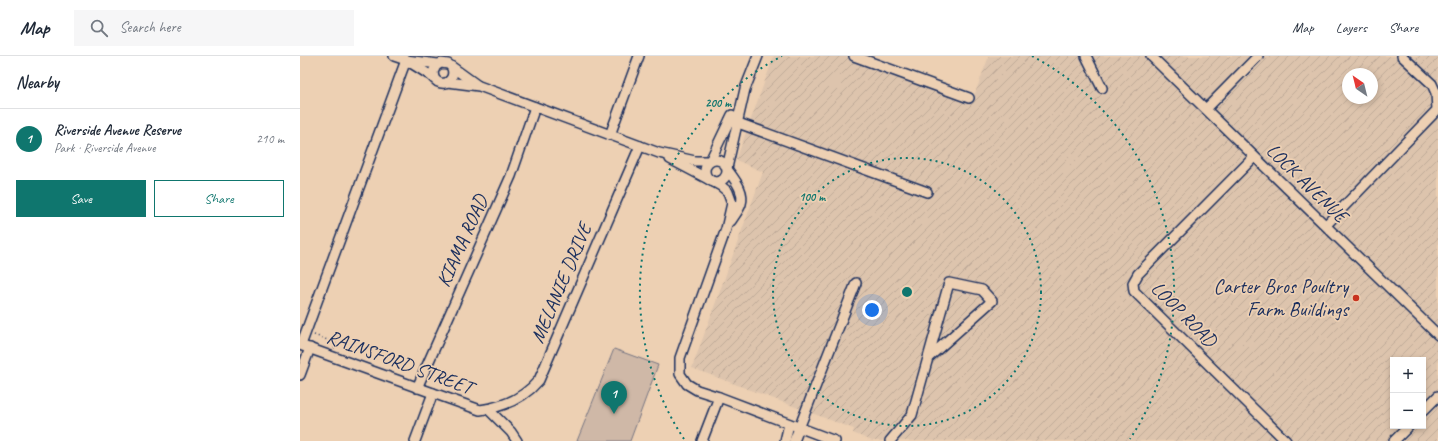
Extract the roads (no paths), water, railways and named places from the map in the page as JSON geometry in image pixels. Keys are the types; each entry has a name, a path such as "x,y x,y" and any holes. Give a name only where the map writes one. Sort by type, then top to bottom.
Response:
{"street":[{"path":"394,56 406,60 440,83 448,82 479,86 640,146 660,152 694,161 709,161 714,159 721,160 724,162 742,194 741,204 726,230"},
{"path":"448,82 453,75 451,67 452,56"},
{"path":"610,134 639,56"},
{"path":"734,121 726,176 720,181 710,180 706,176 704,169 734,121 758,56"},
{"path":"854,56 969,98"},
{"path":"1086,56 1096,79 1102,88"},
{"name":"LOCK AVENUE","path":"1151,56 1438,335"},
{"path":"1206,108 1258,56"},
{"path":"1326,225 1438,110 1436,93 1432,84 1402,56"},
{"path":"406,60 442,61 479,86"},
{"path":"300,345 406,60"},
{"path":"434,78 433,72 436,66 442,61"},
{"name":"KIAMA ROAD","path":"417,388 511,176 535,107"},
{"path":"734,121 927,192"},
{"name":"MELANIE DRIVE","path":"488,409 521,397 539,380 640,146"},
{"path":"660,152 721,186 728,192 732,203 726,230 680,358 680,374 687,384 697,390 835,441"},
{"name":"LOOP ROAD","path":"1254,157 1138,274 1133,283 1134,291 1286,441"},
{"path":"794,441 856,283"},
{"path":"890,441 912,415 949,283 982,290 992,301 928,358"},
{"name":"RAINSFORD STREET","path":"300,345 480,410 488,409"},
{"path":"300,375 310,348"},
{"path":"415,441 433,393"},
{"path":"1426,408 1438,396"},
{"path":"702,441 719,397"},
{"path":"488,409 511,432 517,441"},
{"path":"785,441 789,424"},
{"path":"1394,441 1405,429"}],"place":[{"name":"Carter Bros Poultry Farm Buildings","path":"1356,298"},
{"name":"Riverside Avenue Reserve","path":"614,414"}]}
